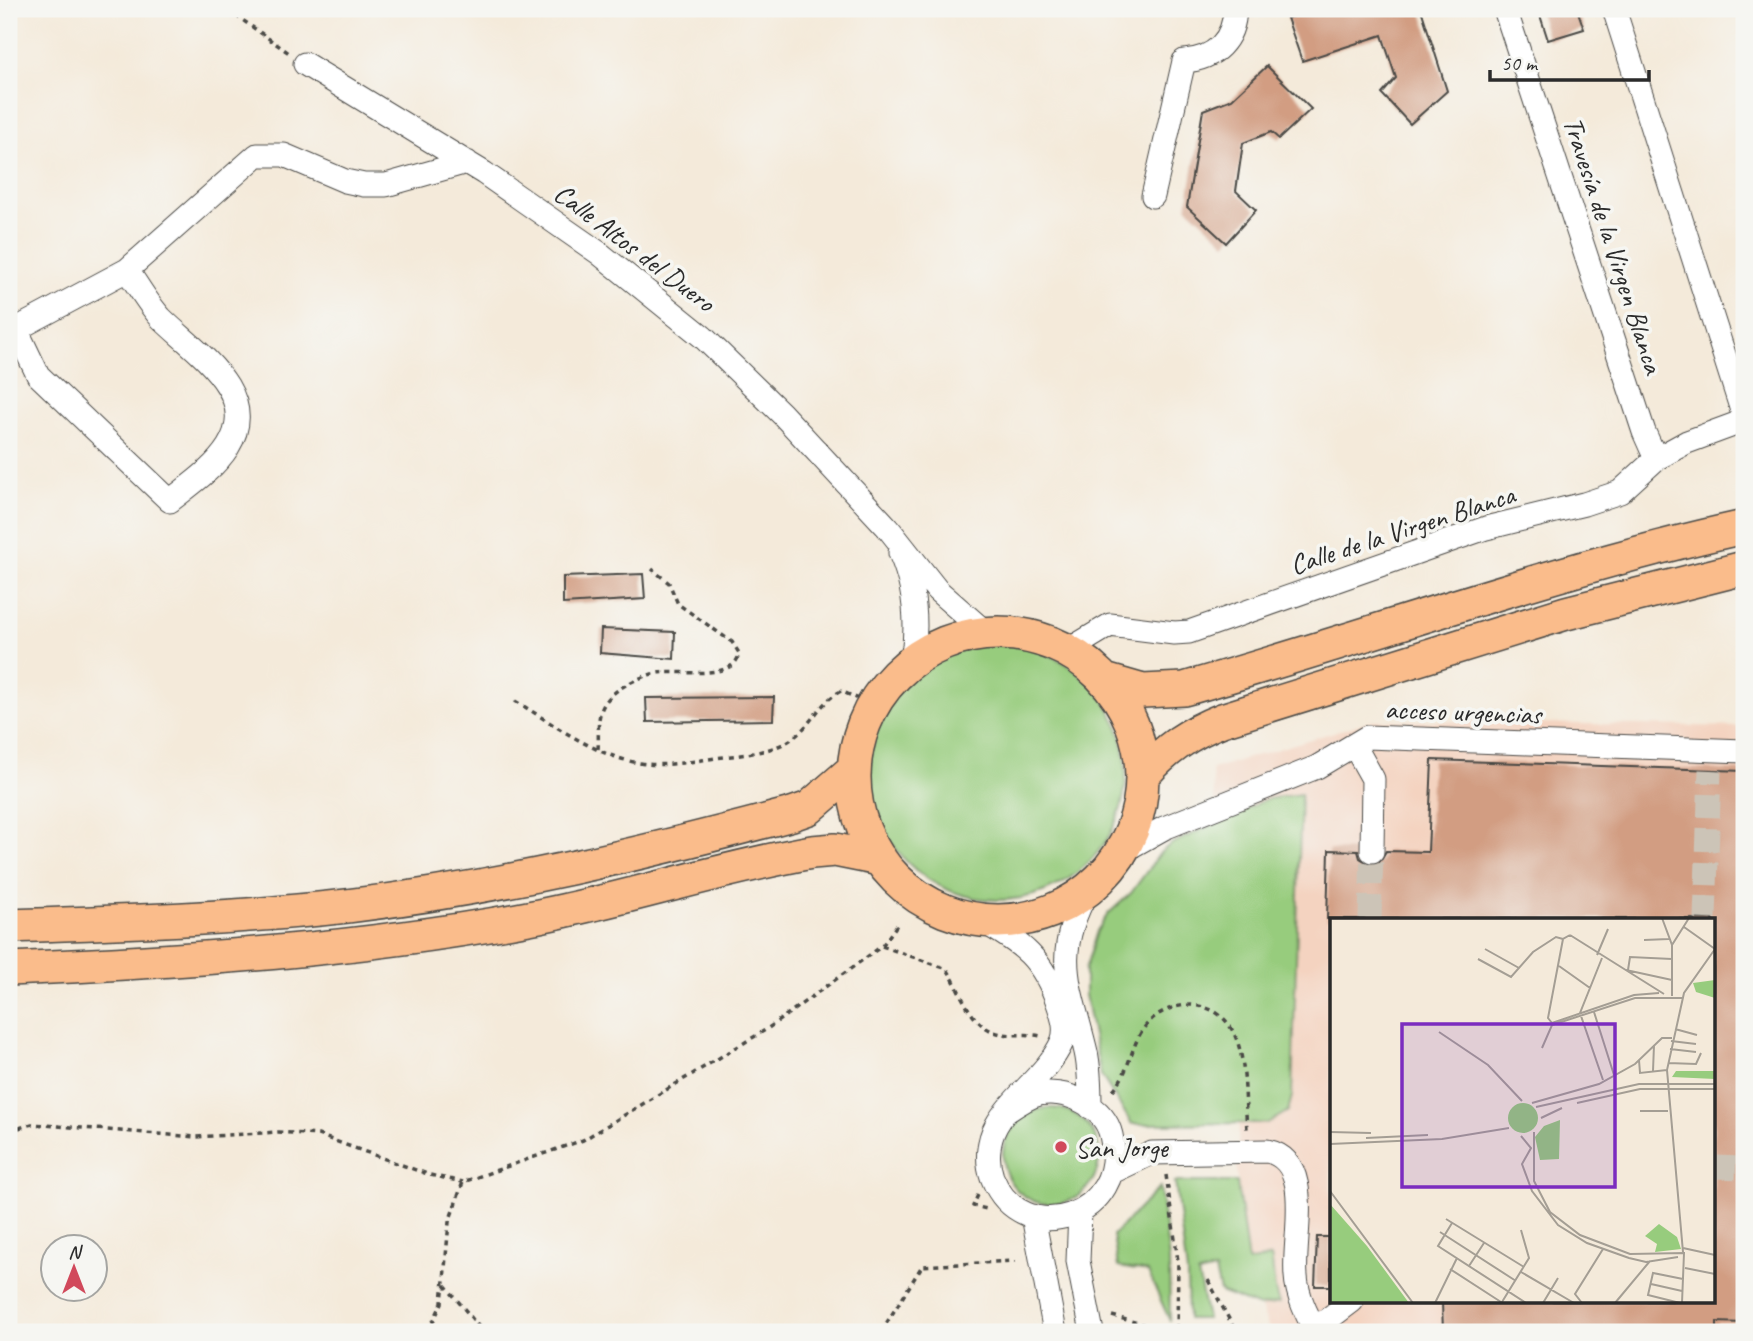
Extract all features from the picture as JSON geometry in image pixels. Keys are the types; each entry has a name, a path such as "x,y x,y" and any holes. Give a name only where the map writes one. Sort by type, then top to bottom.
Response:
{"highway":[{"path":"1105,680 1143,691 1184,689 1528,582 1744,527"},
{"path":"1143,775 1174,744 1222,720 1566,613 1744,568"},
{"path":"987,634 1029,637 1068,651 1105,680 1121,701 1133,724 1143,775 1138,815 1121,852 1088,890 1037,916 980,920 939,908 904,886 880,859 859,816 854,769 862,730 874,706 892,680 912,662 935,648 961,638 987,634"},
{"path":"9,926 162,923 346,906 546,874 792,814 809,808 854,769"},
{"path":"9,969 154,963 329,948 540,916 812,852 835,849 880,859"},
{"path":"9,920 42,925"}],"street":[{"name":"Travesía de la Virgen Blanca","path":"1505,9 1644,432 1656,459"},
{"path":"1614,9 1744,419"},
{"path":"1153,196 1184,61 1212,55 1223,45 1232,30 1238,10"},
{"name":"Calle Altos del Duero","path":"305,64 467,162 598,253 703,337 782,414 888,528 937,590 987,634"},
{"path":"127,270 159,316 226,380 237,404 237,426 229,446 211,469 170,501 38,374 12,331 127,270 257,155 284,155 345,181 364,185 386,185 467,162"},
{"name":"Calle de la Virgen Blanca","path":"1068,651 1110,625 1174,633 1189,632 1486,528 1584,504 1620,492 1656,459 1687,442 1744,419"},
{"name":"Calle Altos del Duero","path":"888,528 909,581 916,638 912,662"},
{"name":"acceso urgencias","path":"1121,852 1164,828 1317,767 1367,737 1710,760 1744,751"},
{"path":"1354,745 1373,779 1372,851"},
{"path":"980,920 1006,934 1037,960 1049,978 1064,1021 1062,1042 1037,1079 1006,1112 990,1139 990,1171 1006,1200 1033,1216 1054,1219 1080,1212 1104,1191 1112,1172 1111,1135 1103,1119 1065,970 1074,915 1088,890"},
{"path":"1006,1112 1038,1094 1057,1093 1098,1101"},
{"path":"1111,1135 1152,1153"},
{"path":"1112,1172 1152,1153 1278,1153 1287,1160 1297,1179 1296,1277 1300,1297 1315,1331 1351,1302"},
{"path":"1080,1212 1078,1261 1096,1323"},
{"path":"1033,1216 1055,1332"}],"path":[{"path":"227,9 305,64"},
{"path":"598,749 601,710 617,690 653,673 702,673 731,667 738,660 739,653 732,642 678,604 669,583 652,569"},
{"path":"515,701 598,749 634,762 668,764 760,752 783,744 805,731 830,696 841,691 874,706"},
{"path":"9,1131 32,1124 196,1137 278,1132 318,1135 430,1175 463,1182 583,1140 767,1029 882,946 899,922"},
{"path":"882,946 947,969 976,1021 987,1030 1050,1038"},
{"path":"1098,1101 1123,1076 1133,1047 1149,1022 1173,1007 1203,1007 1230,1024 1238,1038 1247,1129"},
{"path":"990,1171 973,1206 999,1215"},
{"path":"1167,1175 1178,1261 1177,1332"},
{"path":"428,1332 442,1303 449,1222 463,1182"},
{"path":"881,1332 922,1266 1015,1261"},
{"path":"1208,1280 1237,1332"},
{"path":"444,1283 483,1332"},
{"path":"1096,1323 1171,1332"}],"shaded area":[{"path":"1374,720 1744,727 1744,1332 1270,1332 1249,1276 1237,1170 1240,1105 1212,769"}],"green space":[{"path":"998,644 1035,650 1058,659 1079,673 1097,691 1116,723 1126,772 1120,809 1111,832 1097,853 1079,871 1047,890 998,900 961,894 938,885 917,871 899,853 880,821 870,772 876,735 885,712 899,691 917,673 949,654"},
{"path":"1301,794 1292,1096 1288,1111 1268,1123 1132,1124 1101,1075 1085,995 1085,970 1097,931 1108,914 1131,893 1161,852 1171,844 1267,799"},
{"path":"1051,1108 1069,1111 1085,1122 1096,1138 1099,1156 1096,1174 1085,1190 1069,1201 1051,1204 1033,1201 1017,1190 1006,1174 1003,1156 1006,1138 1017,1122 1033,1111"},
{"path":"1175,1182 1237,1182 1248,1262 1271,1257 1279,1303 1259,1307 1220,1292 1215,1270 1198,1274 1207,1319 1188,1319 1187,1273"},
{"path":"1160,1187 1169,1260 1170,1321 1148,1272 1118,1267 1113,1235"}],"building":[{"path":"1315,9 1421,9 1447,91 1410,124 1382,94 1396,78 1382,35 1302,61 1287,18"},
{"path":"1538,9 1577,9 1584,29 1548,40"},
{"path":"1267,66 1311,109 1279,139 1271,132 1243,143 1236,191 1256,210 1226,243 1187,207 1203,110 1232,99"},
{"path":"643,574 645,599 563,604 563,577"},
{"path":"601,629 675,632 674,659 600,653"},
{"path":"774,697 773,720 647,722 646,698"},
{"path":"1432,760 1744,771 1744,1323 1717,1322 1717,1332 1443,1332 1442,1302 1714,1302 1714,918 1327,919 1329,850 1358,851 1360,858 1371,865 1379,863 1386,851 1428,852"},
{"path":"1317,1237 1330,1237 1330,1286 1315,1286"}],"tunnel":[{"path":"1705,918 1710,770"},
{"path":"1370,918 1372,851"},
{"path":"1714,1167 1744,1168"}],"place":[{"name":"San Jorge","path":"1061,1147"}]}
